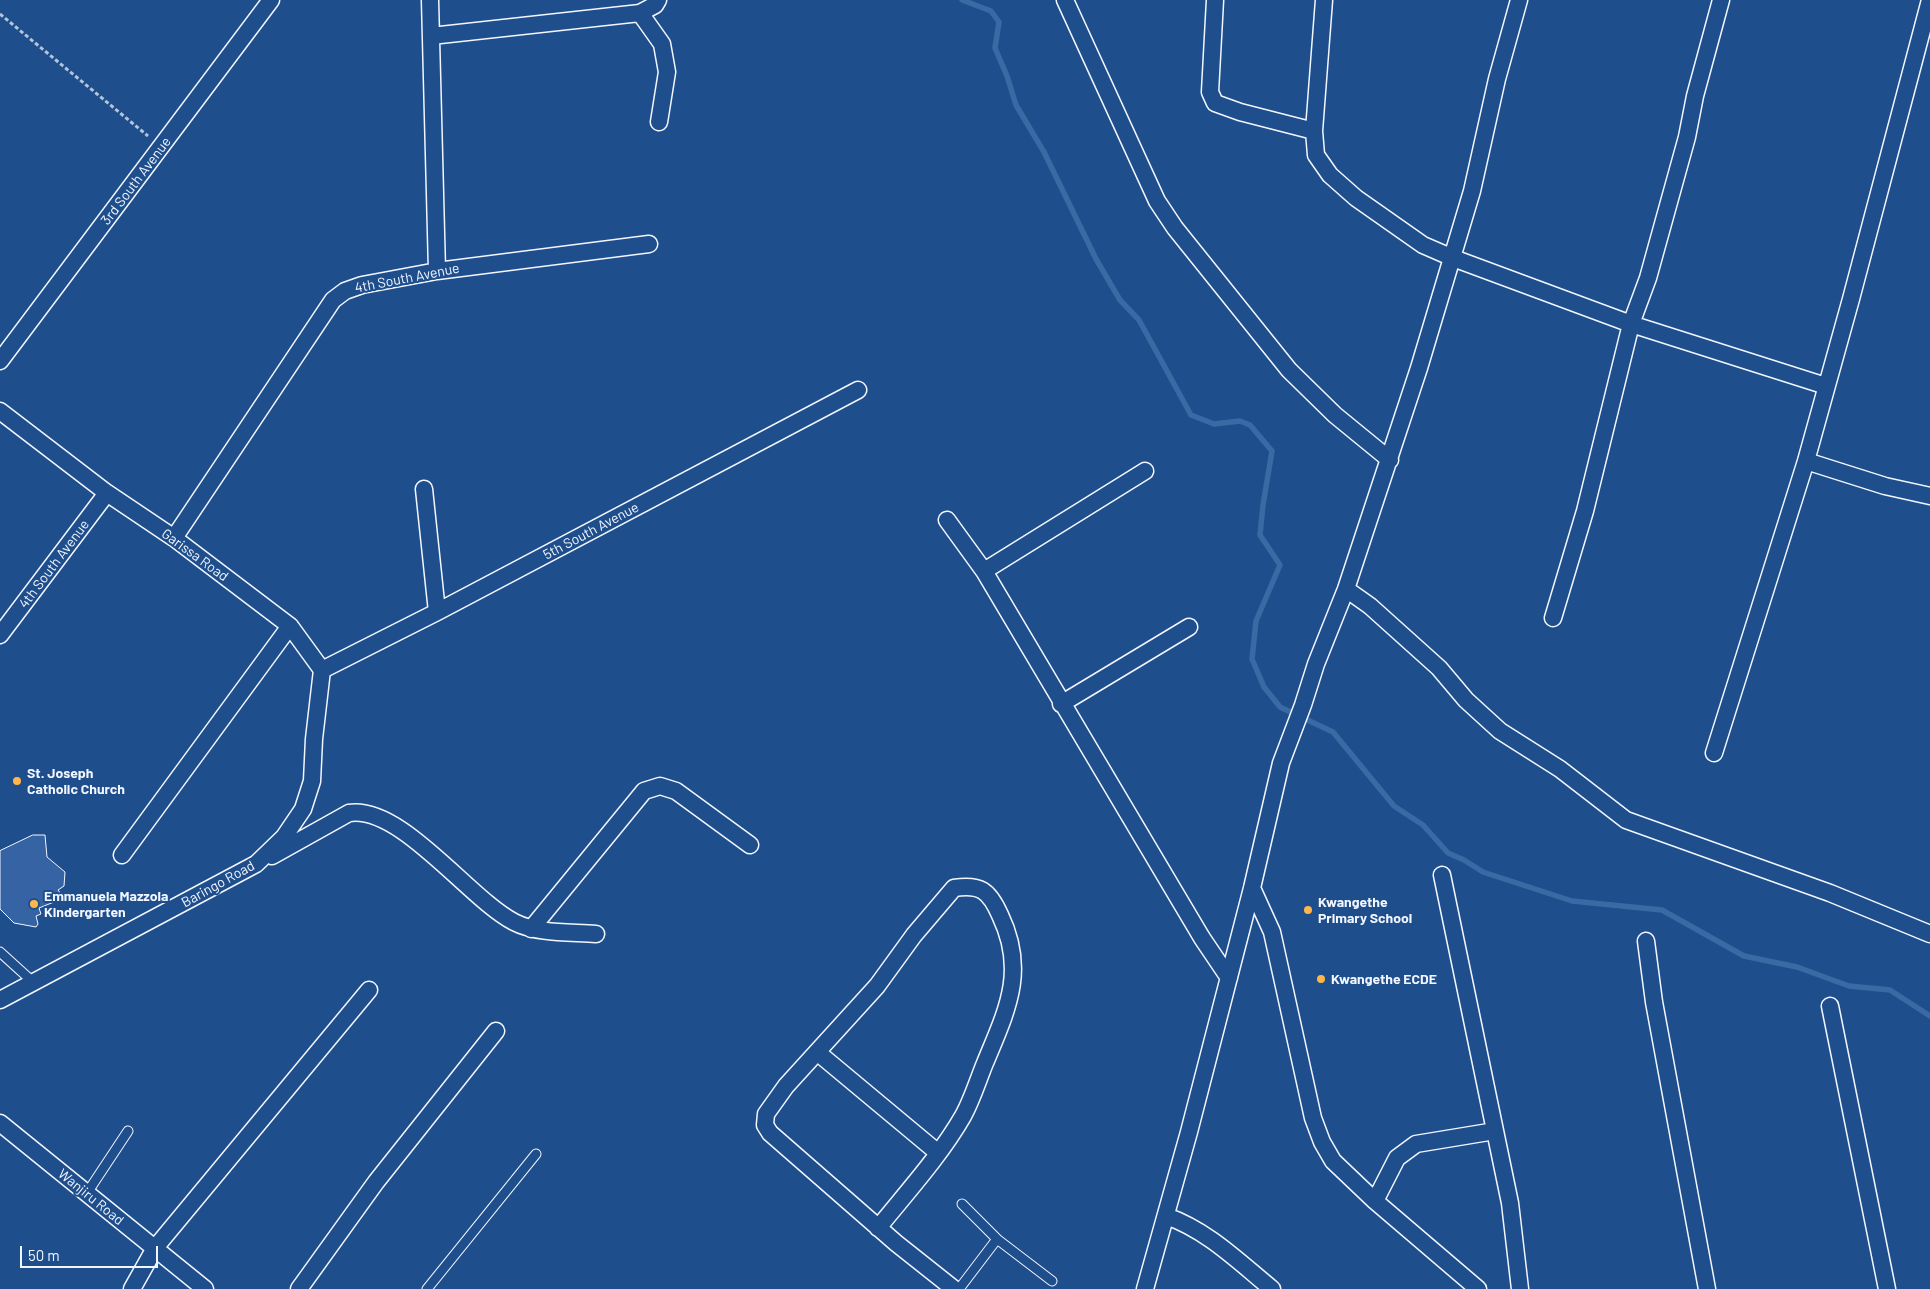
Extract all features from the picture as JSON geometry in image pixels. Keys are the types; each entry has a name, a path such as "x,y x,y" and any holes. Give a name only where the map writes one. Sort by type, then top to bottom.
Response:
{"street":[{"name":"3rd South Avenue","path":"0,361 271,0"},
{"path":"430,0 438,270"},
{"path":"431,36 640,13 655,5 658,0"},
{"path":"1065,0 1157,201 1175,228 1289,370 1335,415 1390,460"},
{"path":"1215,0 1210,92 1215,103 1240,112 1314,131"},
{"path":"1324,0 1314,131 1316,155 1330,175 1356,198 1423,245 1452,258 1632,324 1826,386"},
{"path":"1145,1289 1229,978 1281,763 1316,664 1346,588 1390,460 1472,191 1497,79 1518,0"},
{"path":"1553,618 1585,511 1632,324 1648,278 1687,137 1695,96 1721,0"},
{"path":"1714,753 1772,575 1806,461 1930,0"},
{"path":"640,13 662,44 667,72 659,122"},
{"name":"4th South Avenue","path":"174,538 333,300 345,291 362,285 438,270 649,244"},
{"name":"5th South Avenue","path":"322,670 438,612 858,390"},
{"name":"Garissa Road","path":"0,410 107,493 174,538 290,626 322,670"},
{"path":"1806,461 1885,486 1930,496"},
{"path":"984,570 1145,471"},
{"path":"424,490 438,612"},
{"name":"4th South Avenue","path":"0,635 107,493"},
{"path":"947,520 984,570 1061,704 1202,938 1229,978"},
{"path":"1346,588 1370,606 1432,662 1466,700 1500,730 1560,769 1626,820 1830,893 1930,934"},
{"path":"122,855 290,626"},
{"path":"1061,704 1189,627"},
{"name":"Baringo Road","path":"0,1000 256,864 284,837 303,809 312,781 314,739 322,670"},
{"path":"531,929 644,791 660,786 676,791 750,846"},
{"path":"256,864 320,832 349,813 368,813 401,830 480,897 513,922 531,929 596,934"},
{"path":"1442,875 1510,1204 1520,1289"},
{"path":"878,1228 963,1116 997,1035 1013,990 1014,965 1008,931 996,906 984,890 972,885 954,888 914,936 877,986 786,1086 766,1114 765,1124 770,1133 878,1228 954,1289"},
{"path":"1252,888 1272,932 1313,1118 1322,1142 1333,1161 1375,1201 1478,1289"},
{"path":"1646,941 1656,1012 1707,1289"},
{"path":"132,1289 155,1248 369,990"},
{"path":"1830,1006 1887,1289"},
{"path":"299,1289 376,1182 496,1031"},
{"path":"817,1052 937,1152"},
{"path":"1375,1201 1397,1158 1416,1144 1495,1131"},
{"name":"Wanjiru Road","path":"4,1132 87,1193 205,1289"},
{"path":"1166,1216 1184,1222 1206,1236 1272,1289"}],"lane":[{"path":"0,952 33,982"},
{"path":"87,1193 128,1132"},
{"path":"426,1289 536,1154"},
{"path":"962,1204 997,1239 1052,1281"},
{"path":"959,1289 997,1239"}],"path":[{"path":"0,14 162,147"}],"building":[{"path":"33,835 45,835 47,857 65,872 64,886 58,890 64,898 39,908 41,914 36,916 38,924 36,927 14,923 0,909 0,851"}],"waterway":[{"path":"962,0 991,11 999,22 995,48 1007,76 1016,105 1044,152 1096,259 1120,300 1139,320 1191,415 1214,424 1240,421 1250,425 1272,451 1260,535 1280,565 1256,621 1252,659 1264,687 1280,707 1333,732 1394,806 1423,825 1448,853 1483,872 1572,901 1662,910 1744,956 1797,967 1849,986 1890,990 1930,1016"}],"place":[{"name":"St. Joseph Catholic Church","path":"17,781"},
{"name":"Emmanuela Mazzola Kindergarten","path":"34,904"},
{"name":"Kwangethe Primary School","path":"1308,910"},
{"name":"Kwangethe ECDE","path":"1321,979"}]}
